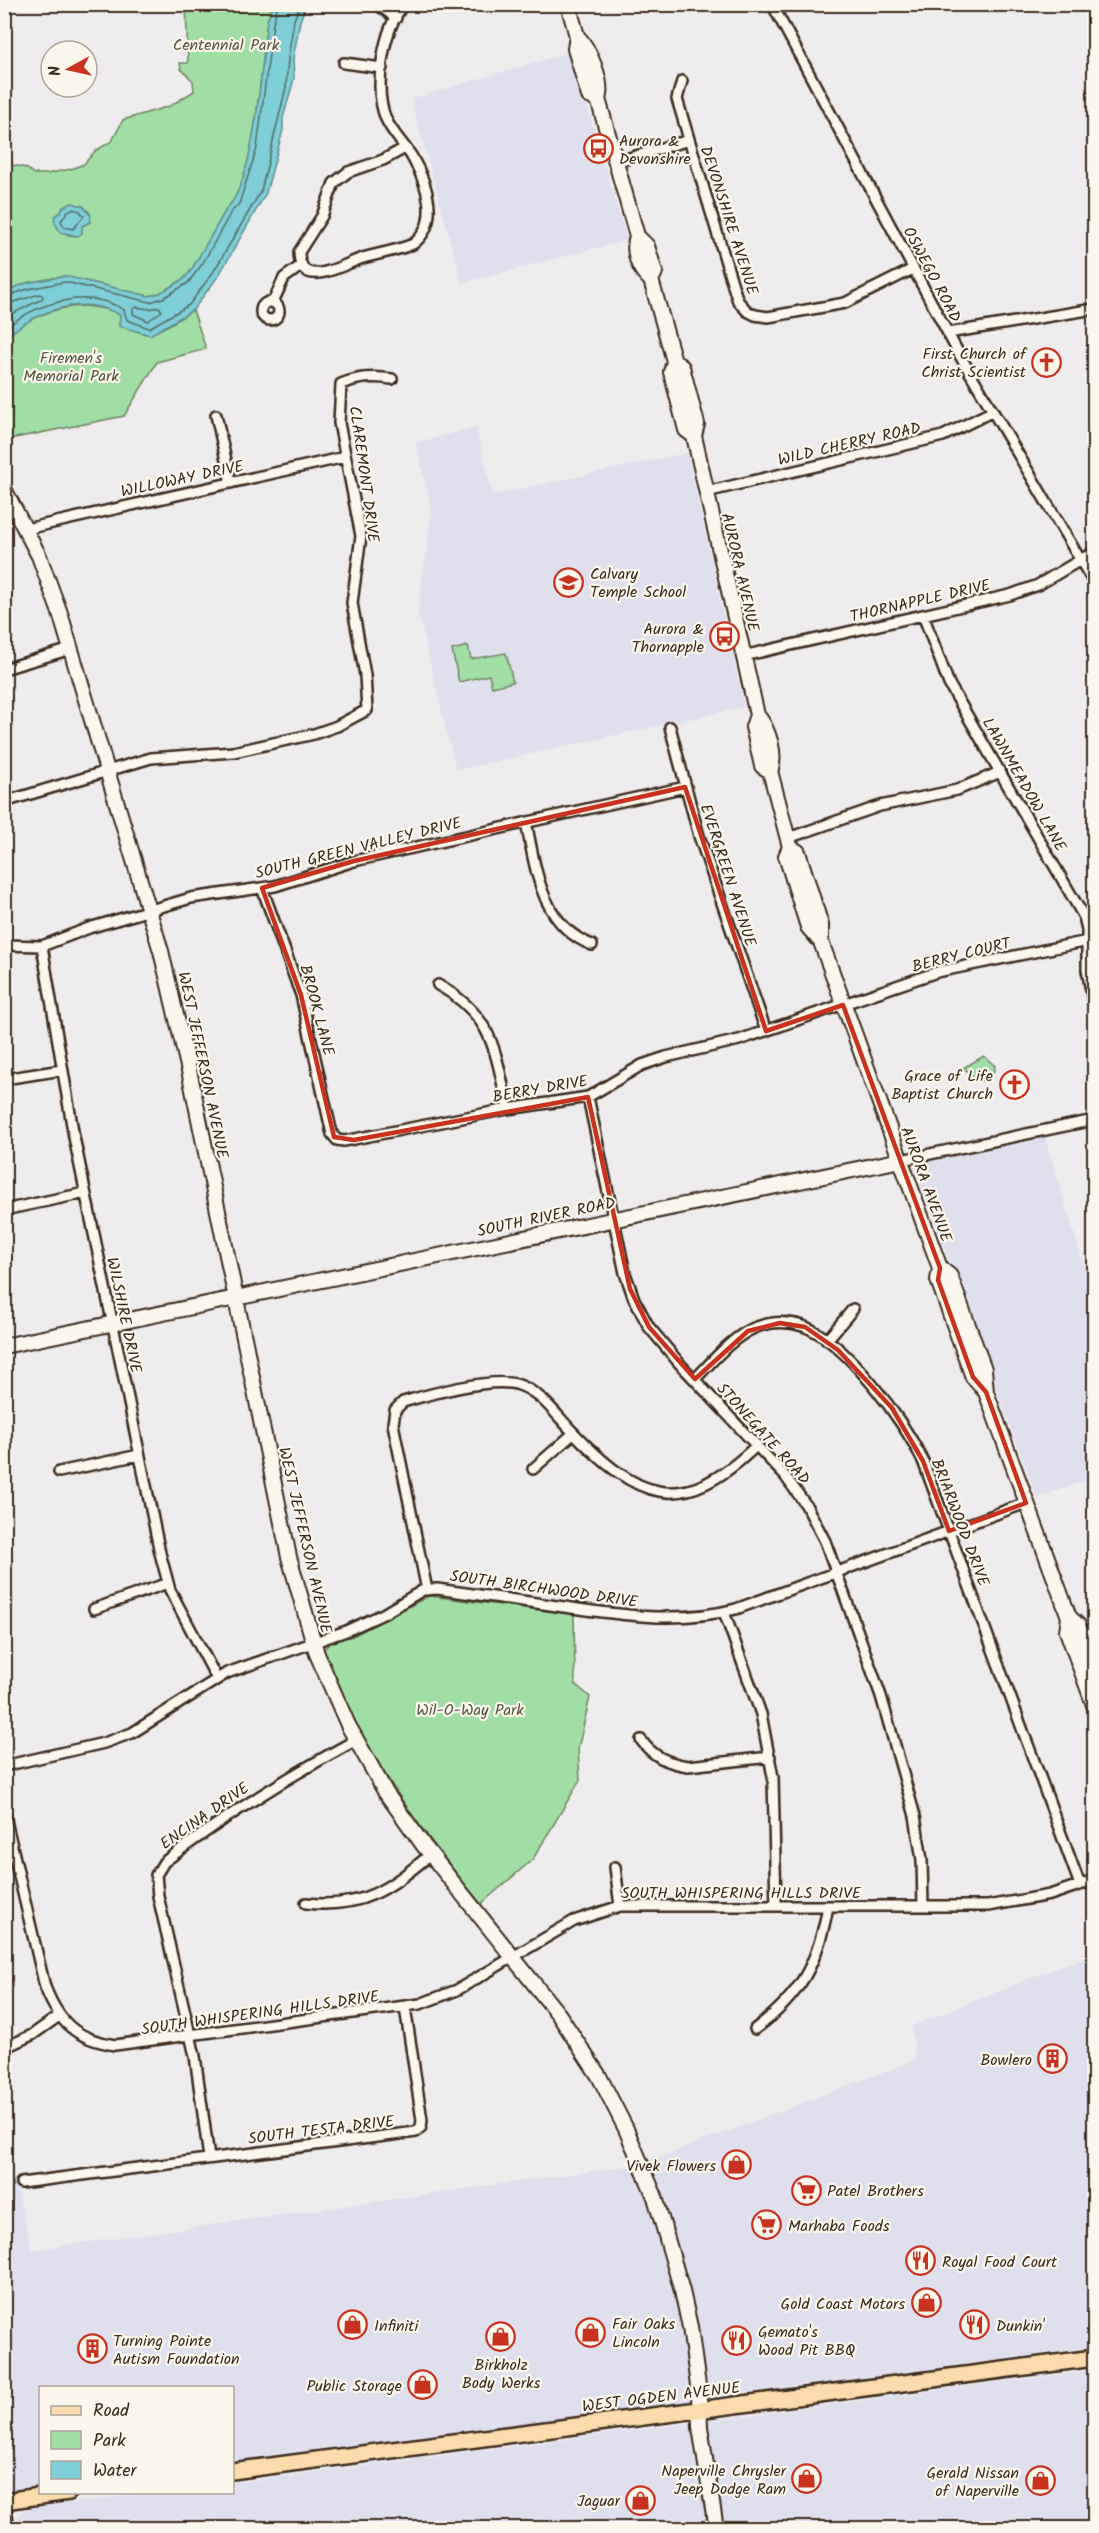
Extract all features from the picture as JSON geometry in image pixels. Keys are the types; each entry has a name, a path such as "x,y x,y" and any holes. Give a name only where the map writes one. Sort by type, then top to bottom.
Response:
{"main road":[{"name":"WEST OGDEN AVENUE","path":"234,2471 1095,2358"},
{"path":"5,2501 61,2494"}],"street":[{"path":"377,4 396,18"},
{"path":"404,4 388,34 380,90 382,108 389,125 405,148 416,164 423,186 430,219 425,232 413,244 356,260 322,274 311,272 302,265 299,257 301,249 322,216 334,183 348,172 383,160 405,148"},
{"name":"AURORA AVENUE","path":"568,4 578,36 587,45 601,91 598,99 637,236 633,245 642,273 651,280 674,361 670,372 686,430 694,436 757,715 753,728 760,760 762,766 770,771 789,843 798,852 821,925 820,942 940,1268 938,1280 973,1377 986,1392 1069,1617 1078,1625 1095,1669"},
{"name":"OSWEGO ROAD","path":"772,4 948,333 1095,584"},
{"path":"344,63 382,68"},
{"name":"DEVONSHIRE AVENUE","path":"682,81 677,99 736,295 747,311 768,317 835,306 861,297 913,270"},
{"name":"DEVONSHIRE AVENUE","path":"616,162 689,140"},
{"path":"273,302 284,278 302,265"},
{"path":"948,333 1095,309"},
{"name":"CLAREMONT DRIVE","path":"4,802 151,758 233,752 314,734 337,726 367,710 365,675 352,603 362,536 345,457 339,414 341,384 357,378 374,376 392,379"},
{"name":"WILD CHERRY ROAD","path":"706,492 943,436 993,411"},
{"path":"216,415 231,483"},
{"name":"WILLOWAY DRIVE","path":"26,529 345,457"},
{"name":"WEST JEFFERSON AVENUE","path":"4,489 26,529 50,585 148,909 174,1003 290,1557 313,1643 334,1696 386,1793 431,1854 545,1995 587,2056 614,2103 642,2163 665,2227 690,2327 716,2529"},
{"name":"THORNAPPLE DRIVE","path":"743,656 1026,590 1095,552"},
{"name":"LAWNMEADOW LANE","path":"923,615 950,684 1080,909 1087,928 1087,970 1095,1006"},
{"path":"4,669 71,650"},
{"name":"EVERGREEN AVENUE","path":"670,727 699,836 766,1030"},
{"path":"789,843 887,804 957,790 1000,772"},
{"name":"SOUTH GREEN VALLEY DRIVE","path":"4,945 42,946 148,909 206,895 262,888 354,861 685,787"},
{"path":"526,822 539,879 550,909 572,936 592,945"},
{"name":"BROOK LANE","path":"262,888 301,995 332,1134 337,1140"},
{"name":"BERRY COURT","path":"843,1005 937,972 1088,941"},
{"name":"WILSHIRE DRIVE","path":"42,946 85,1193 111,1324 168,1583 217,1678"},
{"path":"438,985 458,996 485,1026 495,1050 508,1109"},
{"name":"BERRY DRIVE","path":"337,1140 354,1140 508,1109 588,1097 652,1061 718,1046 843,1005"},
{"path":"4,1079 62,1070"},
{"name":"STONEGATE ROAD","path":"588,1097 625,1273 634,1299 663,1345 785,1476 806,1505 825,1542 881,1696 915,1816 922,1860 923,1906"},
{"name":"SOUTH RIVER ROAD","path":"4,1346 1095,1120"},
{"path":"4,1210 85,1193"},
{"path":"827,1340 853,1310"},
{"name":"BRIARWOOD DRIVE","path":"695,1379 743,1334 766,1324 793,1323 827,1340 876,1389 908,1433 923,1461 1080,1885"},
{"path":"427,1590 393,1424 393,1418 399,1406 419,1398 495,1382 521,1386 538,1396 615,1472 637,1485 665,1491 683,1491 703,1486 730,1470 757,1444"},
{"path":"533,1469 574,1433"},
{"path":"59,1472 140,1455"},
{"name":"SOUTH BIRCHWOOD DRIVE","path":"4,1766 104,1743 132,1732 217,1678 362,1624 427,1590 437,1589 662,1619 685,1618 724,1612 1026,1503"},
{"path":"94,1609 168,1583"},
{"path":"724,1612 761,1714 770,1757 774,1788 776,1906"},
{"name":"AURORA AVENUE","path":"1069,1617 1067,1631 1095,1706"},
{"name":"ENCINA DRIVE","path":"191,2036 158,1896 156,1881 159,1869 175,1853 274,1785 356,1740"},
{"path":"641,1740 654,1755 688,1766 770,1757"},
{"path":"4,1812 45,1987 59,2016 32,2035 4,2048"},
{"path":"306,1903 327,1905 369,1897 382,1892 431,1854"},
{"path":"615,1867 620,1906"},
{"name":"SOUTH WHISPERING HILLS DRIVE","path":"59,2016 82,2035 99,2043 115,2045 191,2036 405,2007 427,2002 457,1990 574,1921 620,1906 1001,1905 1050,1895 1095,1880"},
{"path":"754,2030 783,2007 807,1974 820,1944 828,1906"},
{"name":"SOUTH TESTA DRIVE","path":"21,2183 416,2132 421,2127 422,2120 405,2007"},
{"path":"191,2036 209,2158"},
{"path":"5,2501 9,2529"}],"highlighted area":[{"path":"685,787 766,1031 843,1005 940,1268 938,1280 973,1377 986,1392 1026,1503 949,1531 923,1461 892,1408 838,1350 805,1327 780,1323 748,1331 695,1379 649,1327 630,1289 588,1097 354,1140 334,1137 301,995 262,888 354,861"}],"shaded area":[{"path":"571,52 627,240 462,283 411,99"},
{"name":"Calvary Temple School","path":"476,427 493,495 687,453 744,707 456,770 418,612 432,509 416,443"},
{"path":"1043,1131 1094,1300 1094,1477 1037,1498 911,1158"},
{"path":"1094,1953 1094,2347 705,2398 694,2315 678,2244 648,2162 915,2060 912,2026"},
{"path":"4,2136 32,2250 636,2165 650,2198 671,2273 685,2338 691,2401 234,2460 234,2386 39,2386 39,2485 5,2490"},
{"path":"1094,2370 1094,2528 15,2528 19,2514 29,2508 141,2494 234,2494 234,2483"}],"green space":[{"name":"Centennial Park","path":"186,5 273,5 267,21 256,120 244,174 237,194 192,269 184,279 160,293 149,296 65,276 26,283 5,292 4,163 26,168 34,174 71,169 84,164 95,151 112,141 123,120 170,106 194,91 193,81 181,69 180,63 188,63","holes":["83,206 90,213 90,222 82,226 77,236 68,235 55,216"]},
{"name":"Firemen's Memorial Park","path":"85,306 112,310 120,315 119,326 146,334 163,328 193,310 206,349 157,362 124,416 5,440 5,338 23,324 42,314 63,308"},
{"path":"468,646 471,659 506,653 513,682 492,687 489,675 459,682 452,650"},
{"path":"984,1056 995,1066 993,1073 981,1081 963,1068"},
{"name":"Wil-O-Way Park","path":"429,1596 574,1614 575,1684 590,1697 578,1749 580,1780 533,1859 481,1904 434,1845 392,1785 355,1722 324,1654 324,1649 331,1642 353,1636"}],"water":[{"path":"273,5 306,5 300,21 293,59 294,79 283,118 283,130 266,193 219,275 193,310 150,335 119,326 120,315 105,309 90,306 59,308 30,320 5,338 5,292 26,283 65,276 149,296 160,293 184,279 237,194 244,174 256,120 267,21"},
{"path":"72,203 83,206 91,216 90,222 82,226 82,233 78,236 60,232 54,221 55,216 61,212 63,207"}],"place":[{"name":"Aurora & Devonshire","path":"598,149"},
{"name":"First Church of Christ Scientist","path":"1047,362"},
{"name":"Calvary Temple School","path":"569,582"},
{"name":"Aurora & Thornapple","path":"725,637"},
{"name":"Grace of Life Baptist Church","path":"1014,1084"},
{"name":"Bowlero","path":"1053,2059"},
{"name":"Vivek Flowers","path":"737,2165"},
{"name":"Patel Brothers","path":"806,2190"},
{"name":"Marhaba Foods","path":"767,2225"},
{"name":"Royal Food Court","path":"921,2261"},
{"name":"Gold Coast Motors","path":"926,2303"},
{"name":"Infiniti","path":"353,2325"},
{"name":"Dunkin'","path":"975,2325"},
{"name":"Fair Oaks Lincoln","path":"591,2332"},
{"name":"Birkholz Body Werks","path":"501,2336"},
{"name":"Gemato's Wood Pit BBQ","path":"737,2340"},
{"name":"Turning Pointe Autism Foundation","path":"92,2349"},
{"name":"Public Storage","path":"423,2385"},
{"name":"Naperville Chrysler Jeep Dodge Ram","path":"807,2479"},
{"name":"Gerald Nissan of Naperville","path":"1040,2481"},
{"name":"Jaguar","path":"641,2500"}]}
